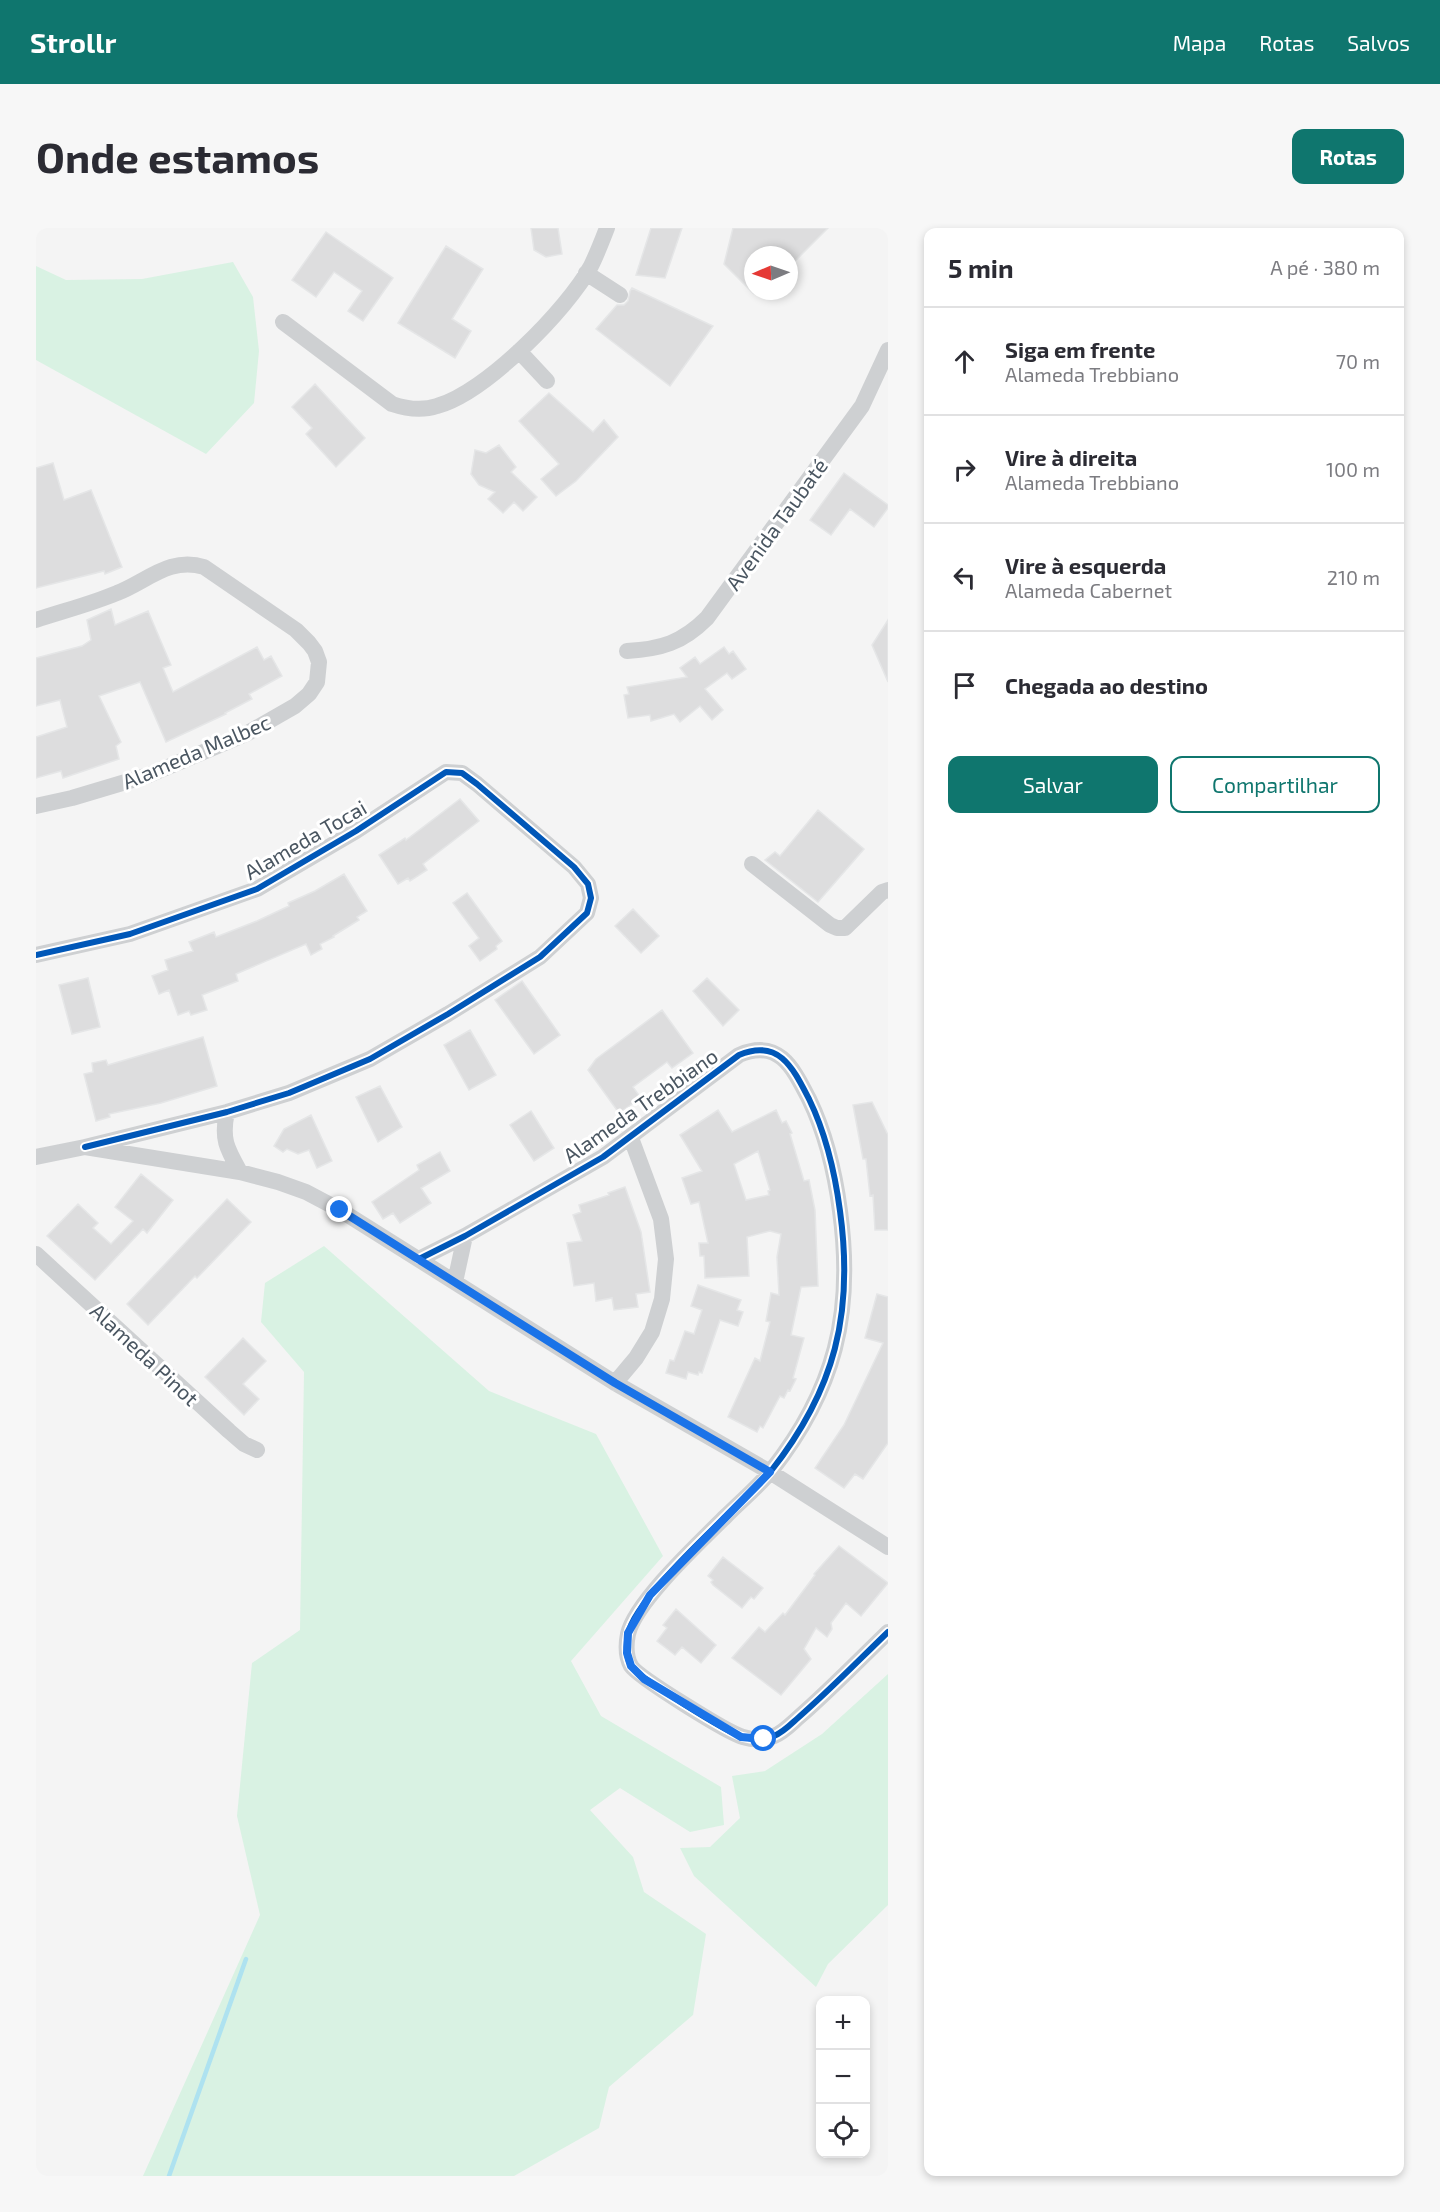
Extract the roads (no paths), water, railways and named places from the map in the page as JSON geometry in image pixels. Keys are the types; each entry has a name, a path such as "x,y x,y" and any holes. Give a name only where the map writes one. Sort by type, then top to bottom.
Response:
{"street":[{"path":"283,322 392,404 404,408 422,409 437,406 463,395 502,368 519,351 568,299 586,273 607,228"},
{"path":"586,273 620,295"},
{"name":"Avenida Taubaté","path":"627,651 653,650 673,643 692,633 707,618 862,406 888,350"},
{"path":"519,351 547,381"},
{"name":"Alameda Malbec","path":"36,620 119,593 172,565 194,563 204,567 296,630 315,651 320,662 317,682 309,694 295,706 246,734 149,774 72,798 36,806"},
{"name":"Alameda Tocai","path":"36,955 130,934 258,889 356,831 446,772 462,773 477,784 574,867 588,884 591,898 587,914 540,957 370,1059 289,1093 227,1112 36,1157"},
{"path":"752,864 830,925 837,928 845,928 882,892 888,890"},
{"name":"Alameda Trebbiano","path":"419,1259 465,1236 603,1157 739,1055 753,1049 766,1050 779,1056 794,1071 815,1111 835,1173 843,1231 845,1296 838,1341 824,1386 804,1422 770,1472 650,1595 628,1633 627,1653 631,1666 644,1679 741,1737 764,1739 778,1734 807,1710 888,1632"},
{"path":"227,1112 224,1126 225,1142 240,1172"},
{"path":"615,1383 636,1358 652,1332 662,1299 666,1258 661,1219 631,1138"},
{"path":"85,1147 240,1172 306,1192 340,1210 615,1383 770,1472 888,1547"},
{"path":"454,1282 465,1236"},
{"name":"Alameda Pinot","path":"36,1254 229,1431 244,1444 257,1450"}],"waterway":[{"path":"169,2176 246,1959"}]}
